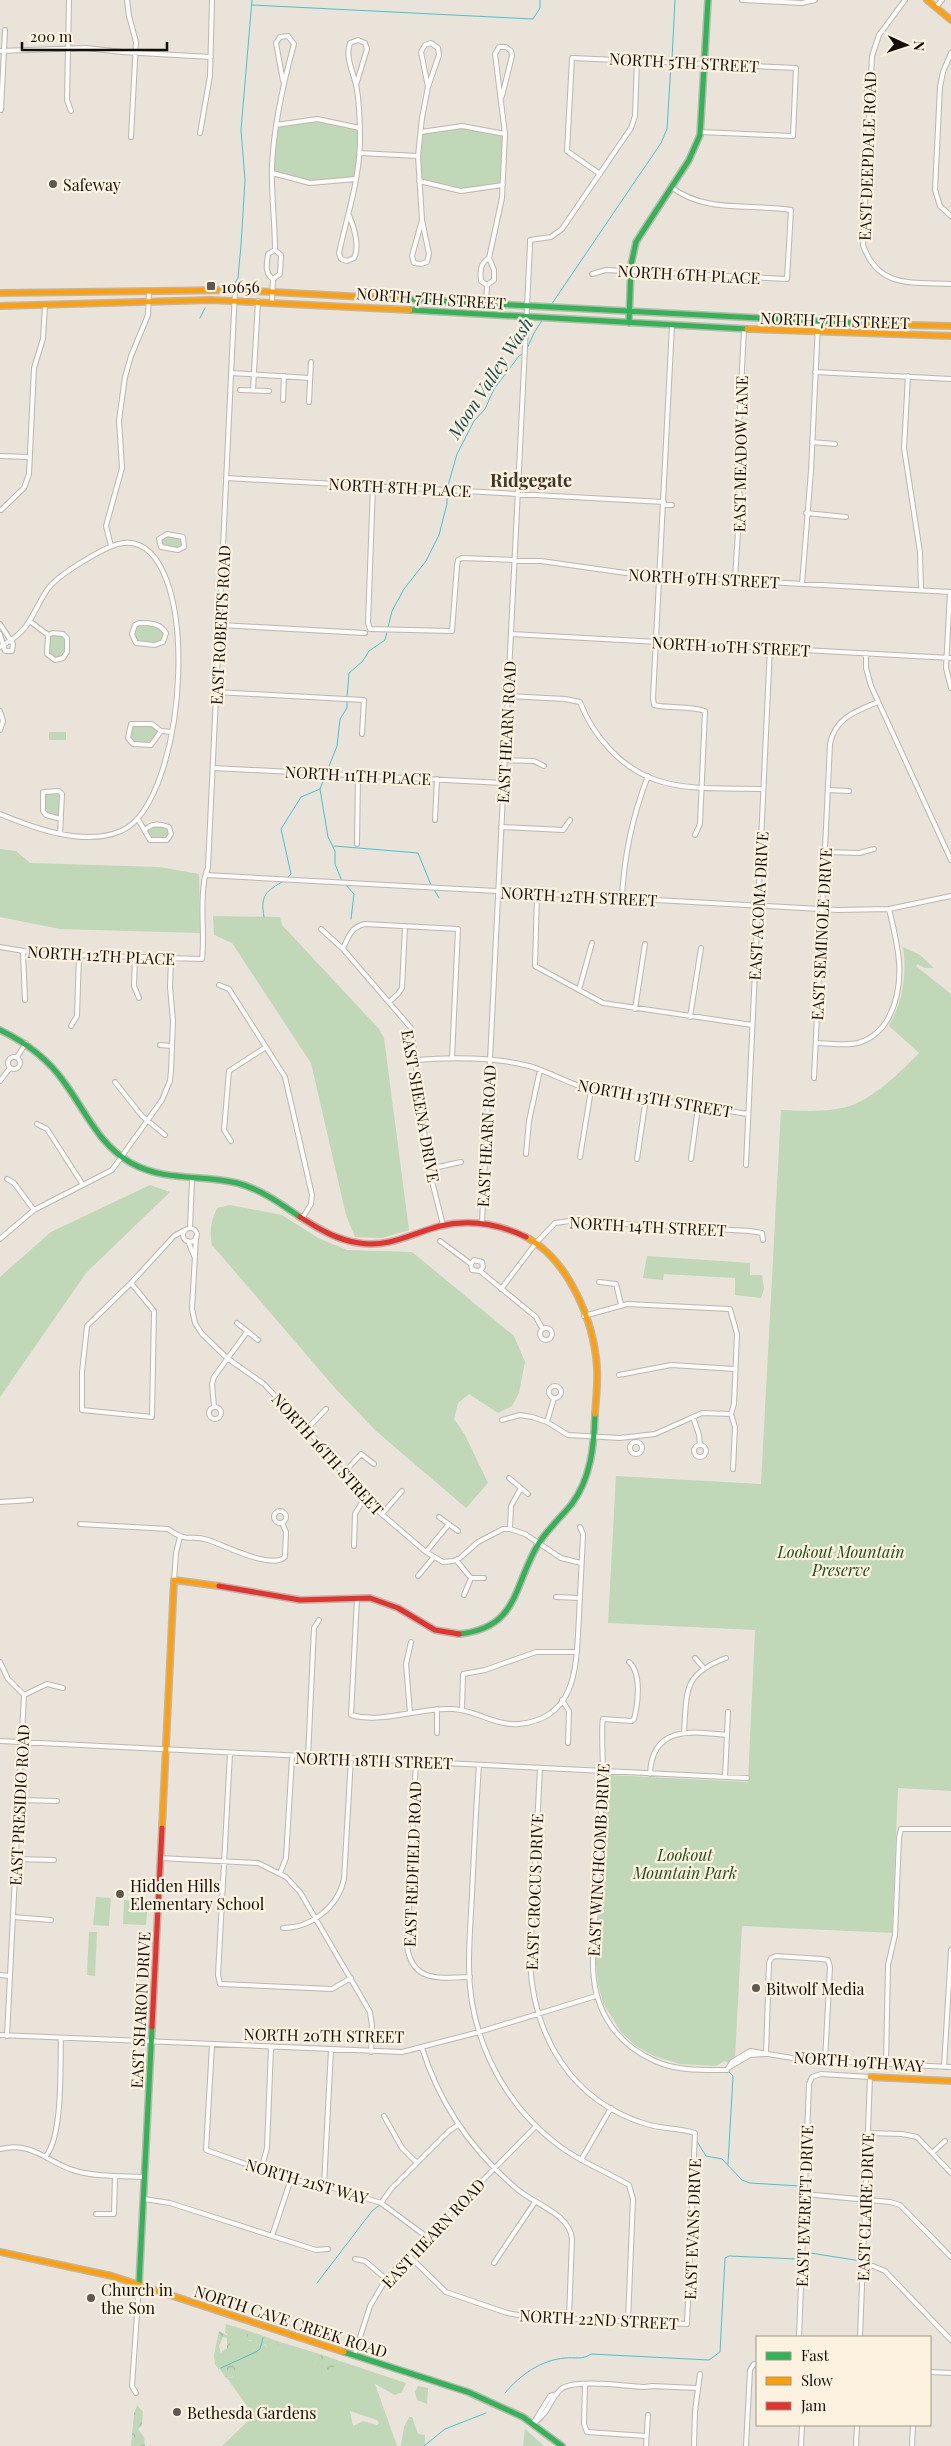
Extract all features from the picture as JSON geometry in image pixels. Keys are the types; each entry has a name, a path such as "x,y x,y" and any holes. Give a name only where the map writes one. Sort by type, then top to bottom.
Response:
{"street":[{"path":"69,0 67,100 70,111"},
{"path":"127,0 129,16 135,34 131,137"},
{"path":"200,133 208,94 212,0"},
{"path":"629,323 630,272 632,257 640,235 694,151 700,132 708,0"},
{"path":"742,0 802,3 815,0"},
{"name":"EAST DEEPDALE ROAD","path":"905,0 882,29 872,56 863,245 871,263 877,270 893,280 951,284"},
{"path":"927,0 951,20"},
{"path":"936,7 942,0"},
{"path":"1,110 4,30"},
{"path":"275,250 272,173 276,125 283,80 294,44 288,36 280,36 276,43 283,80"},
{"path":"349,215 353,225 356,252 354,258 347,261 341,259 338,252 349,215 359,153 360,128 356,85 352,73 349,50 350,44 358,40 365,43 367,49 356,85"},
{"path":"422,220 412,256 414,263 419,264 427,262 429,254 422,220 418,156 428,87 439,51 436,45 431,43 422,47 421,52 428,87"},
{"path":"487,285 492,283 494,275 489,258 500,212 505,134 502,96 495,54 499,47 506,47 511,51 512,56 502,96"},
{"path":"2,51 69,48 211,57"},
{"path":"951,53 943,72 940,87 935,190 940,206 951,216"},
{"name":"NORTH 5TH STREET","path":"600,174 567,151 572,58 796,68 793,136 700,132"},
{"path":"600,174 634,123 638,60"},
{"path":"276,125 317,119 360,128"},
{"path":"421,132 462,126 505,134"},
{"path":"359,153 418,156"},
{"path":"272,173 310,183 356,179"},
{"name":"EAST HEARN ROAD","path":"482,1223 530,240 551,238 562,229 600,174"},
{"path":"419,181 461,191 503,185"},
{"name":"NORTH 6TH PLACE","path":"592,274 606,270 787,279 791,210 710,205 686,197 671,187"},
{"path":"272,302 273,279 281,270 281,254 275,250"},
{"path":"273,279 267,274 268,254 275,250"},
{"path":"487,285 481,281 481,270 483,262 489,258"},
{"path":"486,304 487,285"},
{"name":"NORTH 7TH STREET","path":"0,293 235,290 375,296 556,310 818,323 951,326"},
{"name":"EAST ROBERTS ROAD","path":"202,959 204,932 202,911 208,867 235,290"},
{"path":"111,546 106,526 122,468 119,420 125,377 131,356 148,315 149,291"},
{"path":"374,307 375,296"},
{"name":"NORTH 7TH STREET","path":"0,306 235,301 272,302 818,333 951,336"},
{"path":"253,390 258,302"},
{"path":"1,510 24,488 28,474 34,368 43,339 45,305"},
{"path":"712,327 713,317"},
{"path":"802,584 818,323"},
{"path":"672,325 654,705 704,711 700,824 694,835"},
{"name":"EAST MEADOW LANE","path":"736,579 740,500 737,468 744,329"},
{"path":"309,402 311,362"},
{"path":"815,372 951,379"},
{"path":"232,373 310,378"},
{"path":"283,400 284,376"},
{"path":"908,376 904,448 920,552 921,590"},
{"path":"240,390 269,392"},
{"path":"812,442 834,444"},
{"path":"0,456 29,457"},
{"name":"NORTH 8TH PLACE","path":"226,478 518,494 672,505"},
{"name":"NORTH 9TH STREET","path":"373,486 368,623 370,629 452,631 458,560 462,558 559,563 621,573 659,576 950,592"},
{"path":"806,512 846,517"},
{"path":"152,554 161,548 168,550 181,549 185,540 180,535 163,535 159,539 161,548"},
{"path":"0,814 37,828 60,834 107,836 129,827 138,820 154,793 161,776 172,732 180,653 170,590 152,554 145,547 134,543 111,546 57,579 47,589 31,622 2,646"},
{"path":"950,592 947,678 951,688"},
{"path":"31,622 48,635 62,634 67,638 67,652 63,658 55,660 49,657 48,635"},
{"path":"166,633 164,642 155,645 136,643 132,634 135,625 139,623 157,625 166,633 178,632"},
{"path":"0,624 11,640 12,651 6,652 2,646 0,634"},
{"path":"220,625 365,633"},
{"name":"NORTH 10TH STREET","path":"511,634 949,658"},
{"name":"EAST ACOMA DRIVE","path":"746,1165 770,647"},
{"path":"866,653 867,676 951,860"},
{"path":"216,692 364,700 362,734"},
{"path":"507,696 565,699 580,702 586,717 607,747 632,768 648,776 671,784 763,789"},
{"name":"EAST SEMINOLE DRIVE","path":"814,1078 830,744 838,723 849,715 878,702"},
{"path":"0,710 3,722 0,730"},
{"path":"161,731 151,745 133,744 128,738 131,724 152,724 161,731 172,732"},
{"path":"504,760 534,761 544,766"},
{"name":"NORTH 11TH PLACE","path":"213,768 503,783"},
{"path":"357,844 358,776"},
{"path":"622,898 629,832 648,776"},
{"path":"434,820 438,779"},
{"path":"828,790 849,791"},
{"path":"60,834 61,819 62,794 59,791 43,792 43,811 46,815 61,819"},
{"path":"138,820 145,830 145,835 150,840 167,840 171,834 170,827 163,825 153,825 145,830"},
{"path":"501,827 563,830 570,820"},
{"path":"825,852 853,853 874,849"},
{"name":"NORTH 12TH STREET","path":"206,875 822,909 889,909 951,896"},
{"path":"537,894 535,966 603,1002 752,1026"},
{"path":"816,1043 855,1044 873,1036 886,1024 897,998 900,977 897,944 889,909"},
{"path":"343,950 349,934 359,926 458,929 452,1058"},
{"path":"389,1002 398,994 403,981 405,926"},
{"name":"EAST SHEENA DRIVE","path":"321,929 343,950 411,1028 429,1169 443,1226"},
{"path":"579,990 592,942"},
{"path":"635,1008 645,944"},
{"name":"NORTH 12TH PLACE","path":"0,947 24,953 202,959"},
{"path":"690,1017 701,948"},
{"path":"24,953 25,1000"},
{"path":"71,1026 77,1016 79,955"},
{"path":"135,957 134,986 140,998"},
{"path":"0,1239 34,1210 108,1173 166,1093 170,1082 172,1046 171,959"},
{"path":"219,985 229,989 285,1077 312,1195 311,1204 302,1219"},
{"path":"0,1030 26,1044 53,1068 66,1084 92,1127 104,1142 121,1157 134,1165 169,1178 224,1181 248,1187 268,1196 326,1234 345,1241 368,1244 396,1242 443,1226 482,1223 510,1229 536,1243 546,1251 562,1270 584,1316 596,1352 594,1438 590,1468 583,1486 573,1504 538,1544 522,1587 507,1614 487,1627 473,1632 450,1634 425,1627 385,1602 369,1598 320,1600 285,1598 204,1581 174,1580"},
{"path":"17,1057 26,1044"},
{"path":"160,1045 172,1046"},
{"path":"231,1141 224,1130 229,1071 266,1047"},
{"path":"10,1068 8,1059 13,1056 17,1057"},
{"path":"10,1068 15,1069 19,1066 20,1061 17,1057"},
{"name":"NORTH 13TH STREET","path":"416,1060 452,1058 521,1064 591,1090 748,1114"},
{"path":"0,1081 10,1068"},
{"path":"526,1154 529,1121 540,1070"},
{"path":"115,1082 147,1121 165,1135"},
{"path":"580,1157 591,1090"},
{"path":"637,1159 646,1098"},
{"path":"691,1159 698,1106"},
{"path":"37,1124 47,1129 83,1185"},
{"path":"429,1169 461,1162"},
{"path":"7,1179 14,1183 34,1210"},
{"path":"190,1228 192,1180"},
{"name":"NORTH 14TH STREET","path":"536,1243 555,1222 570,1221 762,1232 763,1240"},
{"path":"131,1283 154,1311 152,1417 82,1410 82,1372 87,1326 172,1239 190,1228"},
{"path":"172,1239 187,1240 196,1238 195,1231 190,1228"},
{"path":"185,1230 183,1236 187,1240"},
{"name":"NORTH 16TH STREET","path":"196,1238 192,1309 195,1323 202,1334 227,1358 264,1384 326,1449 343,1474 364,1499 433,1558"},
{"name":"NORTH 16TH STREET","path":"187,1240 194,1256"},
{"path":"440,1241 471,1264 474,1271 480,1271 536,1316 542,1328"},
{"path":"501,1289 536,1243"},
{"path":"471,1264 474,1260 480,1260 483,1266 480,1271"},
{"path":"599,1282 616,1284 621,1304"},
{"path":"584,1316 621,1304 730,1308 737,1334 734,1404 731,1414 735,1427 733,1469"},
{"path":"237,1322 258,1340"},
{"path":"214,1406 212,1384 214,1377 247,1332"},
{"path":"619,1375 671,1365 735,1369"},
{"path":"547,1422 554,1398"},
{"path":"306,1430 326,1409"},
{"path":"502,1420 520,1415 547,1422 568,1436 635,1440 655,1434 702,1413 731,1414"},
{"path":"693,1417 699,1434 700,1445"},
{"path":"343,1474 362,1454 374,1464"},
{"path":"508,1478 528,1494"},
{"path":"510,1529 510,1506 521,1488"},
{"path":"382,1514 402,1492"},
{"path":"354,1546 355,1514 364,1499"},
{"path":"0,1502 31,1500"},
{"path":"439,1517 458,1531"},
{"path":"80,1524 168,1529 180,1537 190,1540 203,1538 253,1557 279,1560 284,1559 286,1552 286,1532 282,1523"},
{"path":"426,1552 449,1524"},
{"path":"357,1598 350,1715 378,1717 437,1709 462,1710 502,1723 521,1724 548,1714 562,1700 573,1683 578,1652 583,1534 580,1527"},
{"path":"418,1576 433,1558 443,1562 456,1560 478,1542 503,1529 510,1529 525,1534 561,1558 581,1563"},
{"name":"EAST SHARON DRIVE","path":"136,2393 132,2386 144,2199 174,1580 176,1553 180,1537"},
{"path":"456,1560 471,1578"},
{"path":"471,1578 484,1578"},
{"path":"464,1595 471,1578"},
{"path":"556,1597 580,1598"},
{"path":"308,1757 314,1628 318,1620"},
{"path":"410,1713 406,1664 411,1642"},
{"path":"462,1710 463,1674 485,1670 536,1652 578,1652"},
{"path":"695,1658 703,1667"},
{"path":"684,1732 687,1695 690,1684 703,1667 726,1658"},
{"path":"0,1662 8,1679 24,1695 48,1684 63,1688"},
{"name":"EAST WINCHCOMB DRIVE","path":"596,1996 593,1960 603,1771 602,1722 604,1719 632,1720 635,1716 637,1675 630,1662"},
{"name":"EAST PRESIDIO ROAD","path":"7,2036 24,1695"},
{"path":"562,1700 569,1711 568,1743"},
{"path":"437,1709 437,1733"},
{"path":"726,1777 728,1712"},
{"path":"650,1774 654,1750 667,1739 684,1732 727,1735"},
{"name":"NORTH 18TH STREET","path":"0,1741 747,1778"},
{"path":"230,1753 218,1975 220,1984 332,1989 351,1978"},
{"path":"280,1873 286,1858 292,1756"},
{"path":"283,1928 302,1925 332,1906 342,1890 351,1758"},
{"name":"EAST REDFIELD ROAD","path":"416,1761 408,1958 414,1967 428,1976 470,1977"},
{"path":"478,1765 470,1977 473,2010 479,2032 502,2084 536,2126 558,2146 628,2185 633,2199 628,2321"},
{"name":"EAST CROCUS DRIVE","path":"540,1768 530,1960 531,1983 537,2014 550,2044 568,2072 588,2092 611,2108 646,2124 695,2133"},
{"path":"19,1800 58,1801"},
{"path":"886,2063 888,1965 895,1935 901,1829 951,1830"},
{"path":"160,1858 258,1863 280,1873 300,1892 351,1978 372,2019 371,2052"},
{"path":"16,1859 54,1860"},
{"path":"13,1918 51,1920"},
{"path":"944,2067 951,1950"},
{"path":"766,2054 769,1963 771,1958 776,1956 828,1960 830,1968 825,2061"},
{"path":"0,1976 10,1976"},
{"name":"NORTH 20TH STREET","path":"0,2035 271,2048 402,2052 479,2032 596,1996"},
{"name":"NORTH 19TH WAY","path":"596,1996 609,2023 620,2036 630,2046 655,2062 687,2068 727,2070 732,2062 743,2053 756,2051 766,2054 825,2061 951,2067"},
{"path":"46,2156 54,2142 56,2127 61,2039"},
{"name":"NORTH 21ST WAY","path":"212,2045 206,2150 261,2170 291,2179 324,2185 381,2203 428,2237"},
{"path":"261,2170 267,2148 271,2048"},
{"path":"422,2048 434,2081 458,2125 494,2169 569,2227 572,2239 569,2318"},
{"path":"324,2185 332,2050"},
{"name":"EAST EVERETT DRIVE","path":"799,2336 809,2084 812,2076 820,2074 870,2077"},
{"path":"870,2077 951,2081"},
{"name":"EAST CLAIRE DRIVE","path":"860,2336 870,2077"},
{"path":"581,2160 611,2108"},
{"path":"384,2116 402,2148 417,2163"},
{"path":"381,2203 391,2189 449,2131 458,2125"},
{"name":"EAST HEARN ROAD","path":"354,2356 370,2306 386,2278 536,2126"},
{"name":"EAST EVANS DRIVE","path":"688,2324 695,2133"},
{"path":"868,2133 902,2134 917,2137 951,2173"},
{"path":"932,2153 945,2141"},
{"path":"0,2149 26,2148 74,2171 145,2177"},
{"path":"96,2214 114,2214 116,2176"},
{"path":"272,2236 291,2179"},
{"path":"804,2194 865,2199 900,2205 951,2257"},
{"path":"144,2199 170,2203 316,2250 328,2250"},
{"path":"494,2263 535,2202"},
{"name":"NORTH CAVE CREEK ROAD","path":"0,2252 59,2263 139,2285 477,2396 533,2424 562,2446"},
{"name":"NORTH 22ND STREET","path":"408,2256 438,2286 456,2296 515,2315 688,2324"},
{"path":"355,2258 365,2261 386,2278"},
{"path":"862,2265 874,2266 885,2271 922,2314 951,2340"},
{"path":"746,2446 750,2370 755,2364"},
{"path":"931,2372 951,2374"},
{"path":"694,2446 696,2388 699,2385 700,2374"},
{"path":"533,2424 550,2396 568,2385 696,2388"},
{"path":"585,2385 584,2424 587,2432 646,2436"},
{"path":"646,2446 648,2415"},
{"path":"801,2446 802,2426"},
{"path":"856,2446 857,2426"},
{"path":"912,2446 913,2426"}],"green space":[{"path":"307,119 360,128 356,179 316,183 272,173 276,125"},
{"path":"455,126 505,134 503,185 468,191 419,181 421,132"},
{"path":"163,535 183,537 184,547 164,550 161,547 160,537"},
{"path":"150,623 164,630 163,642 141,645 133,638 135,625"},
{"path":"53,633 65,636 65,657 55,660 49,657 48,638"},
{"path":"131,724 152,724 161,731 151,745 133,744 128,732"},
{"path":"49,732 66,732 66,740 49,740"},
{"path":"45,791 62,794 61,819 46,815 43,811"},
{"path":"163,825 171,830 167,840 147,838 146,828"},
{"path":"0,849 16,851 30,863 159,867 199,874 200,933 60,929 0,917"},
{"path":"213,916 280,917 282,925 379,1029 384,1038 409,1230 382,1238 355,1237 346,1215 311,1063 232,943 214,935"},
{"name":"Lookout Mountain Preserve","path":"903,947 920,955 934,968 924,968 918,964 916,966 951,994 951,1791 898,1788 892,1933 742,1926 735,2058 729,2063 724,2061 716,2066 680,2064 654,2056 636,2046 621,2032 603,2003 596,1963 606,1778 609,1775 748,1782 755,1630 608,1623 616,1476 761,1484 781,1110 828,1110 855,1104 881,1088 919,1053 889,1026 898,1007 903,988"},
{"path":"150,1185 170,1192 86,1273 0,1397 0,1277 51,1232"},
{"path":"230,1205 282,1215 318,1238 347,1250 412,1252 514,1336 525,1362 519,1393 512,1406 498,1413 469,1394 458,1403 454,1419 465,1435 488,1483 466,1508 376,1431 335,1388 212,1245 211,1226 217,1208"},
{"path":"647,1256 750,1263 750,1275 762,1275 764,1289 761,1298 735,1295 735,1278 664,1274 663,1280 643,1278"},
{"path":"96,1897 111,1898 109,1926 93,1925"},
{"path":"124,1900 148,1901 146,1925 123,1924"},
{"path":"89,1932 97,1932 95,1976 87,1975"},
{"path":"226,2324 249,2331 245,2335 249,2341 257,2341 267,2348 277,2347 280,2342 323,2355 317,2356 314,2366 338,2365 340,2361 406,2383 402,2392 395,2395 375,2384 397,2446 222,2446 249,2420 252,2413 227,2378 234,2377 219,2368 219,2370 215,2364 214,2355 221,2354 222,2351 230,2347 227,2334 225,2333","holes":["350,2411 377,2420 379,2423 377,2425 363,2421 353,2426"]},
{"path":"219,2331 230,2337 230,2347 227,2350 227,2338 223,2337 219,2346 221,2354 214,2355"},
{"path":"249,2331 280,2342 277,2347 269,2350 265,2344 246,2339 245,2335"},
{"path":"323,2355 340,2361 338,2365 328,2370 314,2366 317,2356"},
{"path":"233,2365 237,2372 236,2376 226,2378 219,2368"},
{"path":"418,2386 428,2388 427,2404 417,2400 415,2392"},
{"path":"294,2403 302,2410 317,2416 318,2419 314,2420 303,2416 299,2413"},
{"path":"137,2405 143,2412 142,2425 138,2429 144,2437 145,2446 131,2446 134,2414"},
{"path":"409,2417 412,2417 418,2434 425,2435 425,2446 401,2446 404,2427"},
{"path":"525,2429 544,2446 523,2446"}],"waterway":[{"path":"235,283 238,278 245,180 241,130 252,0"},
{"path":"252,5 533,19 540,8 540,0"},
{"name":"Moon Valley Wash","path":"672,60 675,0"},
{"name":"Moon Valley Wash","path":"551,305 661,143 667,129 671,64"},
{"path":"200,318 205,308"},
{"name":"Moon Valley Wash","path":"526,351 543,319"},
{"name":"Moon Valley Wash","path":"347,697 349,673 362,662 369,651 385,640 392,611 404,589 426,561 439,535 447,504 447,489 457,454 474,421 485,409 494,389 519,356 524,353"},
{"name":"Moon Valley Wash","path":"287,878 291,874 281,829 301,797 320,789 337,746 340,719 347,708 347,701"},
{"path":"320,789 328,837 335,851 335,864 342,881"},
{"path":"334,846 418,853 431,885"},
{"name":"Moon Valley Wash","path":"264,917 263,904 266,894 284,881"},
{"path":"345,884 354,894 351,919"},
{"path":"433,888 439,898"},
{"path":"727,2070 733,2076 728,2164"},
{"path":"696,2140 706,2156 722,2159 742,2180 750,2183 799,2186 804,2190"},
{"path":"317,2283 372,2211 381,2204"},
{"path":"804,2252 861,2261"},
{"path":"505,2393 524,2375 539,2365 556,2359 582,2358 591,2354 709,2360 720,2352 725,2258 729,2256 797,2259 800,2253"},
{"path":"221,2368 256,2352 260,2349 263,2338"},
{"path":"424,2446 445,2429 486,2413"}],"traffic: fast":[{"path":"629,323 631,265 636,242 689,160 700,135 708,0"},
{"path":"402,299 870,324"},
{"path":"410,310 747,329"},
{"path":"0,1030 27,1046 51,1066 101,1136 131,1163 157,1173 237,1183 270,1197 300,1217"},
{"path":"459,1634 479,1630 494,1623 512,1602 539,1543 571,1505 583,1484 590,1462 595,1414"},
{"path":"139,2285 152,2027"},
{"path":"344,2352 468,2392 523,2417 562,2446"}],"traffic: slow":[{"path":"927,0 951,20"},
{"path":"0,293 235,290 402,299"},
{"path":"0,306 211,300 410,310"},
{"path":"870,324 951,326"},
{"path":"747,329 951,336"},
{"path":"526,1237 541,1247 567,1276 585,1312 591,1331 597,1368 595,1414"},
{"path":"162,1828 174,1580 219,1586"},
{"path":"870,2077 951,2081"},
{"path":"0,2252 112,2276 344,2352"}],"traffic: jam":[{"path":"300,1217 336,1237 351,1242 370,1244 391,1242 440,1226 462,1223 495,1226 526,1237"},
{"path":"219,1586 300,1600 370,1598 398,1608 435,1630 459,1634"},
{"path":"152,2027 162,1828"}],"place":[{"name":"Safeway","path":"53,184"},
{"name":"10656","path":"211,286"},
{"name":"Hidden Hills Elementary School","path":"120,1894"},
{"name":"Bitwolf Media","path":"756,1988"},
{"name":"Church in the Son","path":"91,2298"},
{"name":"Bethesda Gardens","path":"177,2412"}],"district":[{"name":"Ridgegate","path":"531,480"}],"park label":[{"name":"Lookout Mountain Park","path":"685,1863"}]}
